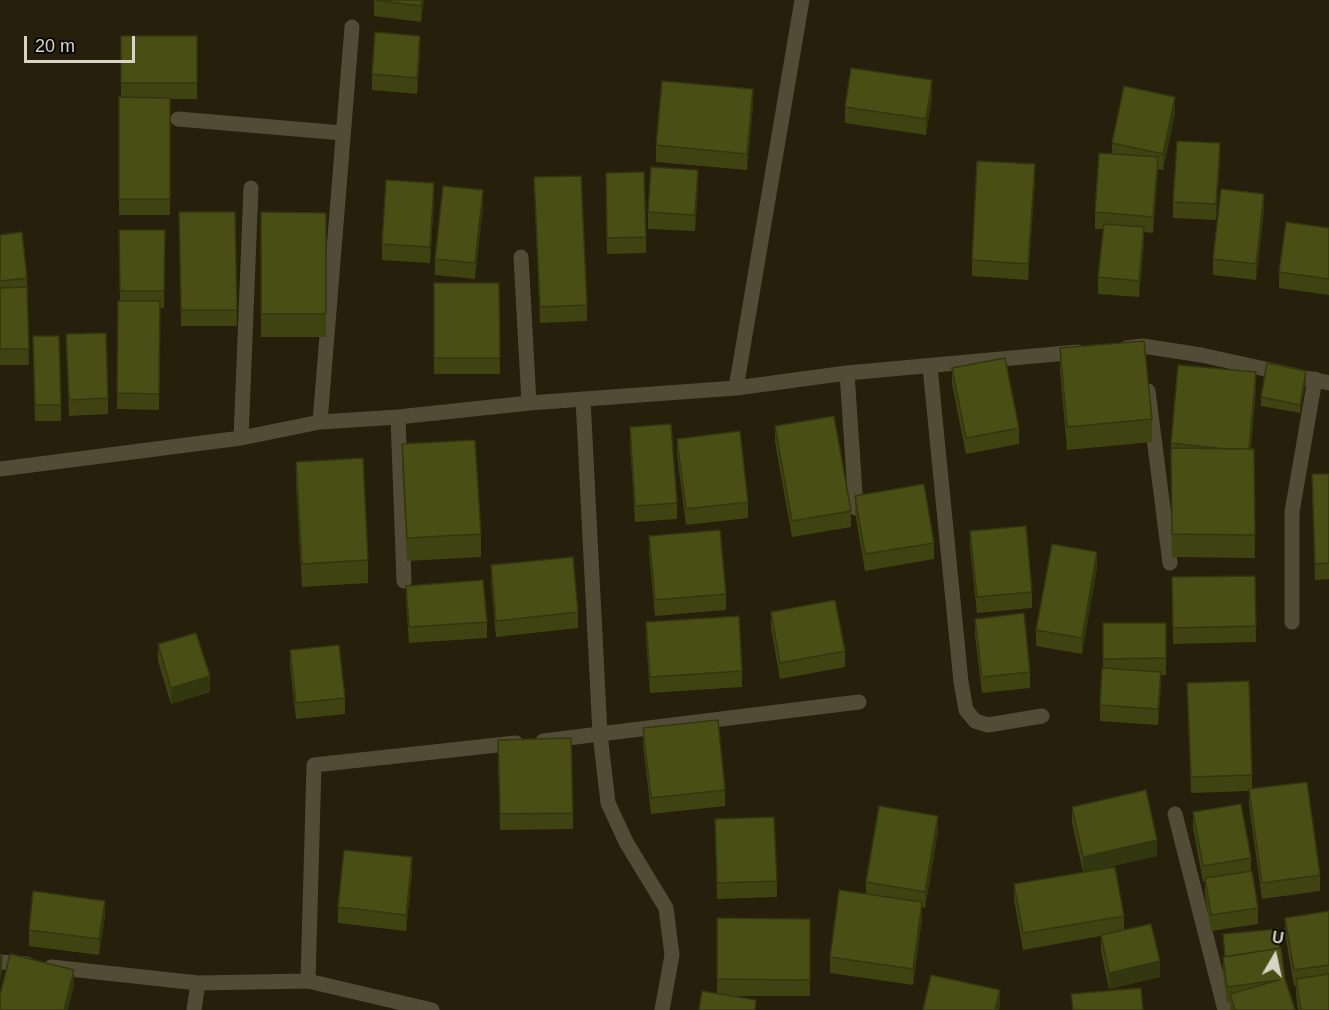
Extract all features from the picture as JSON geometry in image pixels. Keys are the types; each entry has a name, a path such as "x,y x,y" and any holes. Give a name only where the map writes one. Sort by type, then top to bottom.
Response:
{"street":[{"path":"736,388 802,0"},
{"path":"320,422 352,27"},
{"path":"178,119 343,133"},
{"path":"241,438 250,188"},
{"path":"521,256 529,403"},
{"path":"1110,349 1201,355 1322,381 1292,512 1292,622"},
{"path":"0,469 241,438 320,422 398,417 529,403 736,388 848,373 1089,351"},
{"path":"930,367 966,710 975,721 988,725 1042,716"},
{"path":"848,373 856,508"},
{"path":"1147,380 1170,563"},
{"path":"583,399 600,734 608,802 626,842 666,908 672,955 662,1010"},
{"path":"398,417 404,581"},
{"path":"308,981 314,765 600,734 859,702"},
{"path":"1175,813 1225,1010"},
{"path":"0,962 198,983 308,981 432,1010"},
{"path":"194,1010 198,983"}],"building":[{"path":"374,0 422,0 421,6"},
{"path":"375,32 420,36 417,78 372,74"},
{"path":"121,36 197,36 197,83 121,83"},
{"path":"851,68 932,80 926,119 845,107"},
{"path":"662,81 753,89 747,154 656,145"},
{"path":"1124,86 1175,97 1163,154 1112,143"},
{"path":"119,97 170,98 170,199 119,199"},
{"path":"1177,141 1220,143 1216,204 1173,202"},
{"path":"1099,153 1158,157 1153,217 1095,212"},
{"path":"977,161 1035,164 1028,264 972,260"},
{"path":"651,167 698,170 695,215 648,212"},
{"path":"644,172 646,237 607,238 606,173"},
{"path":"581,176 587,305 540,307 534,177"},
{"path":"386,180 434,183 430,247 382,244"},
{"path":"443,186 483,190 475,263 435,259"},
{"path":"1221,189 1264,194 1256,264 1213,259"},
{"path":"179,212 235,212 237,310 181,310"},
{"path":"261,212 326,213 326,314 261,314"},
{"path":"1286,222 1329,228 1329,279 1279,272"},
{"path":"1104,224 1144,227 1139,281 1098,277"},
{"path":"119,230 165,230 164,291 120,291"},
{"path":"22,232 27,278 0,281 0,235"},
{"path":"434,283 499,283 500,358 434,358"},
{"path":"27,287 29,349 0,349 0,288"},
{"path":"118,301 160,301 159,394 117,393"},
{"path":"106,333 108,398 69,400 66,334"},
{"path":"33,336 59,336 61,405 35,405"},
{"path":"1144,341 1152,419 1067,427 1060,348"},
{"path":"1005,358 1019,428 966,438 952,368"},
{"path":"1267,363 1306,371 1300,405 1261,397"},
{"path":"1178,365 1256,372 1249,449 1224,449 1171,443"},
{"path":"834,416 851,511 792,521 775,426"},
{"path":"671,424 677,503 635,506 630,427"},
{"path":"740,431 748,502 686,509 677,439"},
{"path":"475,440 481,534 407,538 402,444"},
{"path":"1171,448 1254,449 1255,535 1172,534"},
{"path":"363,458 368,560 302,564 296,462"},
{"path":"1312,474 1329,474 1329,563 1315,564"},
{"path":"924,484 934,543 865,554 855,496"},
{"path":"1026,526 1032,592 977,597 970,531"},
{"path":"720,530 726,594 655,600 649,536"},
{"path":"1052,544 1097,552 1082,638 1036,630"},
{"path":"573,557 578,612 496,621 491,565"},
{"path":"1255,576 1256,626 1173,628 1172,577"},
{"path":"483,580 487,622 409,627 406,586"},
{"path":"835,600 845,651 780,663 771,612"},
{"path":"1024,613 1030,672 982,677 975,619"},
{"path":"739,616 742,671 650,677 646,622"},
{"path":"1103,623 1166,623 1166,658 1103,659"},
{"path":"196,633 210,676 171,688 158,644"},
{"path":"339,645 345,698 296,703 290,650"},
{"path":"1102,668 1161,672 1158,709 1100,705"},
{"path":"1249,681 1252,775 1191,777 1187,683"},
{"path":"718,720 725,790 651,798 643,728"},
{"path":"571,738 573,813 500,814 498,740"},
{"path":"1307,782 1320,875 1262,883 1249,789"},
{"path":"1146,790 1157,840 1083,857 1072,807"},
{"path":"1241,804 1251,858 1203,866 1193,812"},
{"path":"879,806 938,816 925,892 866,882"},
{"path":"774,817 777,881 717,883 715,819"},
{"path":"344,850 412,857 406,915 338,907"},
{"path":"1115,867 1124,916 1023,933 1014,884"},
{"path":"1252,871 1258,908 1211,915 1205,878"},
{"path":"839,890 922,902 913,969 830,957"},
{"path":"33,891 105,901 99,939 29,930"},
{"path":"1329,911 1329,965 1294,970 1285,918"},
{"path":"717,918 810,919 810,980 717,979"},
{"path":"1151,924 1160,961 1109,973 1101,935"},
{"path":"1278,929 1280,948 1225,957 1223,934"},
{"path":"1281,948 1285,979 1295,1010 1235,1010 1230,994 1279,980 1227,987 1223,957"},
{"path":"10,954 74,970 64,1010 0,1010 0,995"},
{"path":"1329,974 1329,1010 1301,1010 1296,979"},
{"path":"931,975 1000,990 995,1010 923,1010"},
{"path":"1141,988 1143,1010 1073,1010 1071,994"},
{"path":"702,991 756,1000 755,1010 699,1010"}]}
